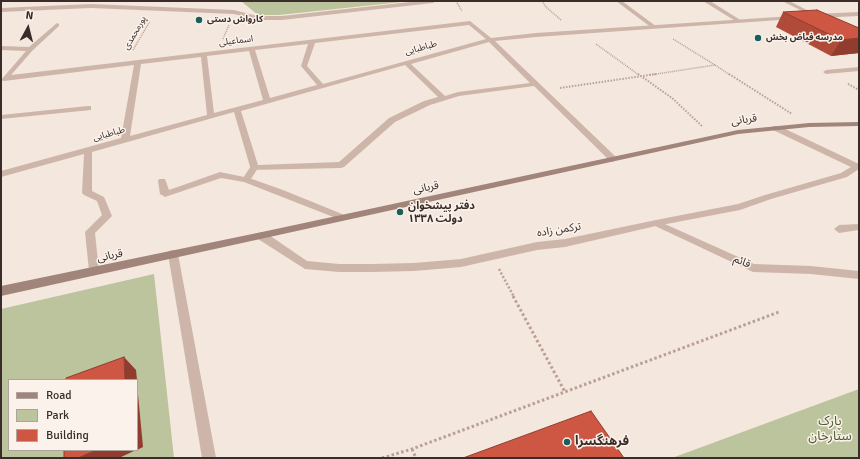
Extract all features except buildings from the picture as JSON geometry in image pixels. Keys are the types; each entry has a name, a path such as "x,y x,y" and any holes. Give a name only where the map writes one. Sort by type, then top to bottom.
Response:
{"main road":[{"name":"قربانی","path":"1,291 262,236 738,132 809,125 858,124"}],"street":[{"path":"1,10 91,6 234,12 257,18 282,18 433,1"},
{"path":"619,1 654,27"},
{"path":"706,1 739,21"},
{"path":"785,1 816,16"},
{"name":"طباطبایی","path":"1,174 490,40 575,32 859,14"},
{"name":"اسماعیلی","path":"3,80 138,62 470,23 490,40"},
{"path":"3,80 31,49 57,25"},
{"path":"490,40 613,159"},
{"path":"312,42 304,66 321,86"},
{"path":"1,48 31,49"},
{"path":"252,49 267,101"},
{"path":"204,54 211,116"},
{"path":"125,140 138,62"},
{"path":"406,63 444,98"},
{"path":"826,72 859,68"},
{"path":"254,168 341,164 392,120 427,103 458,94 539,87"},
{"path":"1,117 88,108"},
{"path":"237,109 254,168 246,180"},
{"path":"776,128 857,166"},
{"path":"88,150 87,193 101,199 107,216 90,232 94,271"},
{"name":"ترکمن زاده","path":"262,236 305,265 339,268 414,267 461,263 537,246 565,243 656,223 740,207 768,197 844,175 857,166"},
{"path":"162,181 165,194 220,175 246,180 344,218"},
{"name":"قائم","path":"656,223 753,268 811,270 859,275"},
{"path":"839,229 859,227"},
{"path":"173,254 209,458"}],"path":[{"path":"542,1 546,7 588,42 595,43 672,98 714,137"},
{"name":"پورمحمدی","path":"125,64 157,9"},
{"path":"217,53 234,12"},
{"path":"654,27 809,125"},
{"path":"539,87 640,76 715,65"},
{"path":"492,256 564,392"},
{"path":"382,458 412,449 779,312"},
{"path":"412,449 416,458"}],"green space":[{"path":"241,1 411,1 279,15 258,15"},
{"path":"154,274 174,458 1,458 1,309"},
{"name":"پارک ستارخان","path":"859,389 859,458 672,458"}],"place":[{"name":"کارواش دستی","path":"199,20"},
{"name":"مدرسه فیاض بخش","path":"758,38"},
{"name":"دفتر پیشخوان دولت ۱۳۳۸","path":"400,212"},
{"name":"فرهنگسرا","path":"567,442"}]}
